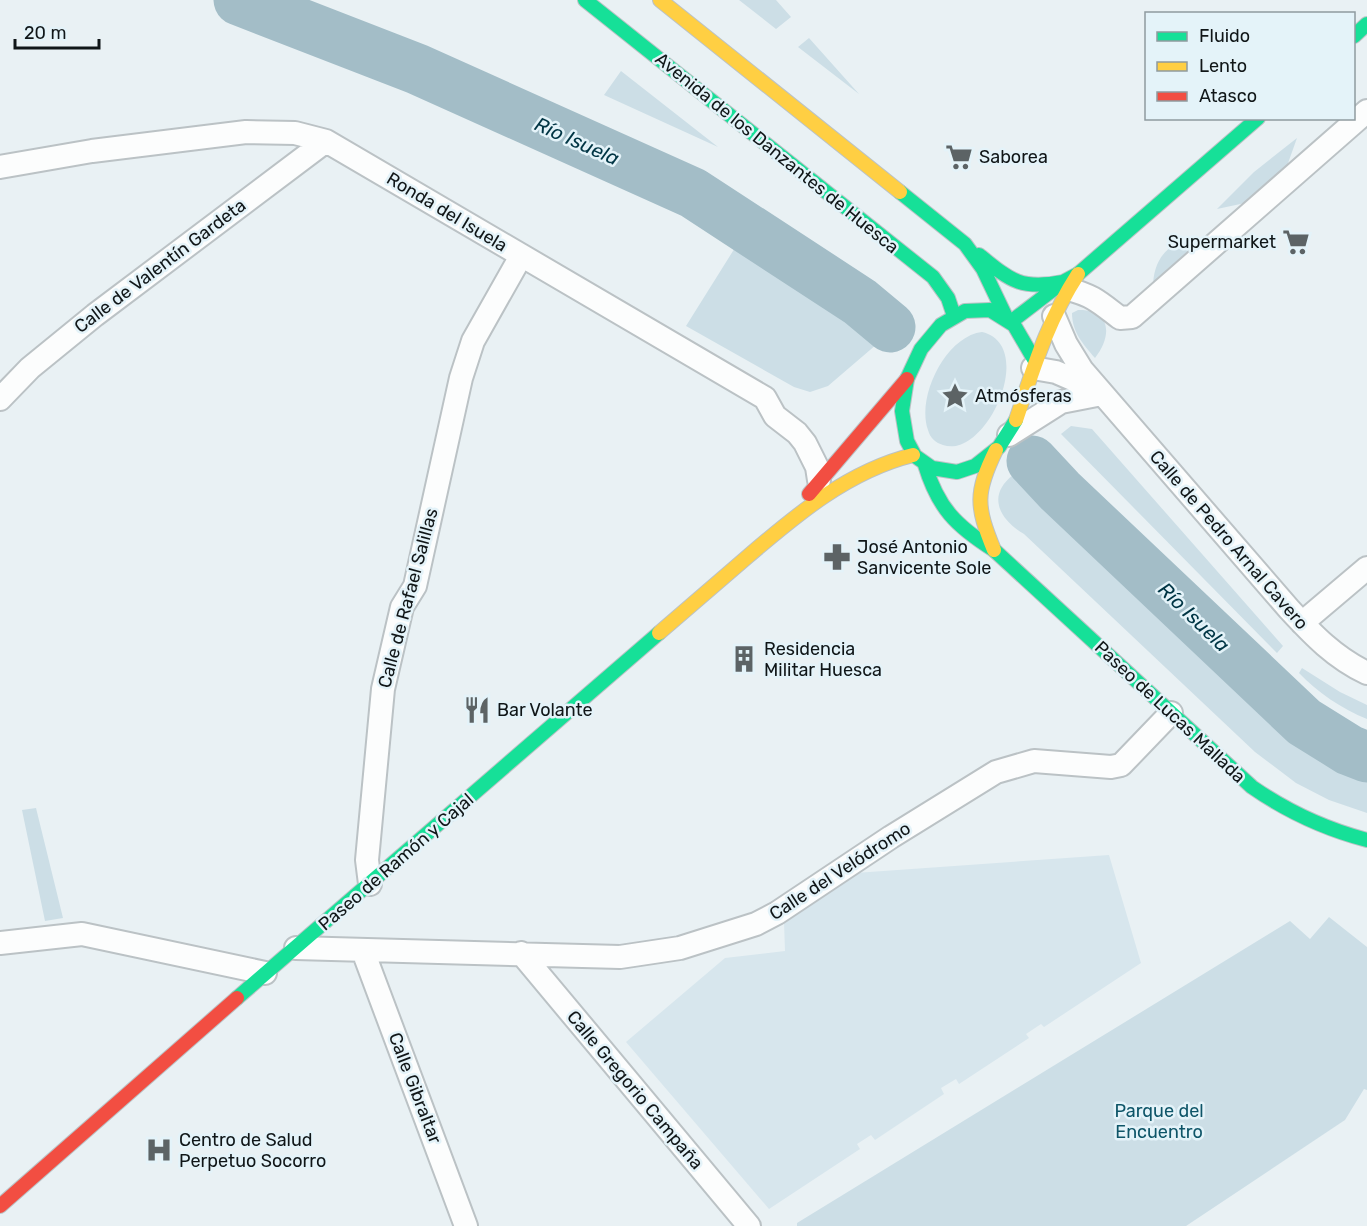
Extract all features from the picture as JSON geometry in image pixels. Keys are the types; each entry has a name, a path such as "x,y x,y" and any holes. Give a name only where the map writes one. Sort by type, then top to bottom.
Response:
{"main road":[{"name":"Avenida de los Danzantes de Huesca","path":"585,0 933,277 948,298 954,316"},
{"path":"660,0 1020,285 1038,287 1070,282"},
{"path":"1355,34 1367,24"},
{"path":"1008,318 1070,282 1256,120"},
{"path":"966,244 983,269 1008,318 1026,339 1034,364"},
{"path":"913,455 925,465 941,471 956,472 976,465 1003,442 1022,406 1034,364 1070,282"},
{"name":"Paseo de Ramón y Cajal","path":"0,1206 792,518 844,482 892,459 913,455 902,420 903,401 907,380 920,350 928,339 954,316 970,309 980,307 1008,318"},
{"name":"Paseo de Ramón y Cajal","path":"792,518 819,480 907,380"},
{"name":"Paseo de Lucas Mallada","path":"994,550 981,519 978,497 984,473 1003,442"},
{"name":"Paseo de Lucas Mallada","path":"925,465 932,490 949,515 964,531 994,550 1243,779 1268,799 1310,820 1367,840"}],"street":[{"path":"1070,282 1100,301 1120,318 1132,316 1367,111"},
{"name":"Ronda del Isuela","path":"0,167 92,151 246,132 295,133 326,141 765,399 775,416 797,433 805,443 817,467 819,480"},
{"name":"Calle de Valentín Gardeta","path":"0,399 30,368 95,315 326,141"},
{"name":"Calle de Rafael Salillas","path":"370,884 367,860 369,827 383,689 402,607 415,586 460,378 473,341 521,256"},
{"name":"Calle de Pedro Arnal Cavero","path":"1054,316 1066,344 1082,370 1302,623 1330,651 1353,667 1367,673"},
{"name":"Calle de Pedro Arnal Cavero","path":"1034,364 1077,379 1102,394"},
{"path":"1003,442 1047,409 1061,402 1102,394"},
{"path":"1302,623 1367,568"},
{"name":"Calle del Velódromo","path":"296,948 620,957 680,948 756,924 777,913 891,837 996,772 1034,761 1111,767 1121,765 1171,712"},
{"path":"0,943 82,934 265,974"},
{"name":"Calle Gibraltar","path":"363,951 466,1226"},
{"name":"Calle Gregorio Campaña","path":"521,953 749,1226"}],"shaded area":[{"path":"1109,855 1141,963 1044,1027 1041,1024 1026,1034 1029,1038 959,1084 956,1079 941,1088 944,1094 875,1140 871,1135 857,1144 860,1149 769,1209 626,1042 725,958 785,951 784,922 855,873"}],"green space":[{"path":"739,0 776,0 791,17 776,29"},
{"path":"809,38 859,94 798,47"},
{"path":"621,71 718,147 604,95"},
{"path":"1297,138 1287,166 1245,203 1217,209 1254,172"},
{"path":"1200,238 1211,241 1153,291 1155,270 1164,253 1179,243"},
{"path":"738,243 884,338 828,386 810,392 794,387 686,326"},
{"path":"1078,310 1097,314 1106,326 1104,342 1095,358 1076,332 1072,313"},
{"path":"982,332 998,341 1006,357 1006,377 1000,399 989,419 975,436 959,445 940,444 930,435 925,416 930,386 946,356 957,344 969,336"},
{"path":"1071,426 1092,429 1283,646 1277,653 1061,434"},
{"path":"1013,475 1019,478 1292,738 1341,768 1367,777 1367,813 1329,800 1296,783 1255,752 1024,534 1008,522 999,507 998,499 1005,483"},
{"path":"1302,668 1340,692 1367,705 1367,719 1339,705 1322,693 1299,673"},
{"path":"36,808 63,918 45,921 22,810"},
{"name":"Parque del Encuentro","path":"1329,917 1367,947 1367,1090 1364,1089 1345,1120 1186,1226 797,1226 797,1223 1290,921 1310,939"}],"waterway":[{"name":"Río Isuela","path":"239,0 417,69 693,193 860,302 890,327"},
{"name":"Río Isuela","path":"1032,461 1060,491 1304,722 1349,750 1367,757"}],"traffic: fast":[{"path":"585,0 933,277 948,298 954,316"},
{"path":"1355,35 1367,24"},
{"path":"1012,321 1063,282 1078,274 1256,120"},
{"path":"900,192 965,244 983,269 1005,315"},
{"path":"979,255 1009,277 1026,284 1063,282"},
{"path":"1016,420 999,447 975,466 957,472 932,468 915,456 907,441 902,411 907,379 921,349 941,325 965,311 990,310 1014,325 1035,361"},
{"path":"925,465 936,493 950,515 959,524 994,550 1252,787 1307,819 1367,840"},
{"path":"237,998 659,633"}],"traffic: slow":[{"path":"660,0 900,192"},
{"path":"1016,420 1050,327 1078,274"},
{"path":"994,550 984,522 980,500 984,478 996,450"},
{"path":"659,633 765,542 824,496 867,472 913,455"}],"traffic: jam":[{"path":"809,494 907,379"},
{"path":"0,1206 237,998"}],"place":[{"name":"Saborea","path":"959,157"},
{"name":"Supermarket","path":"1296,242"},
{"name":"Atmósferas","path":"955,396"},
{"name":"José Antonio Sanvicente Sole","path":"837,557"},
{"name":"Residencia Militar Huesca","path":"744,659"},
{"name":"Bar Volante","path":"477,710"},
{"name":"Centro de Salud Perpetuo Socorro","path":"159,1150"}]}
